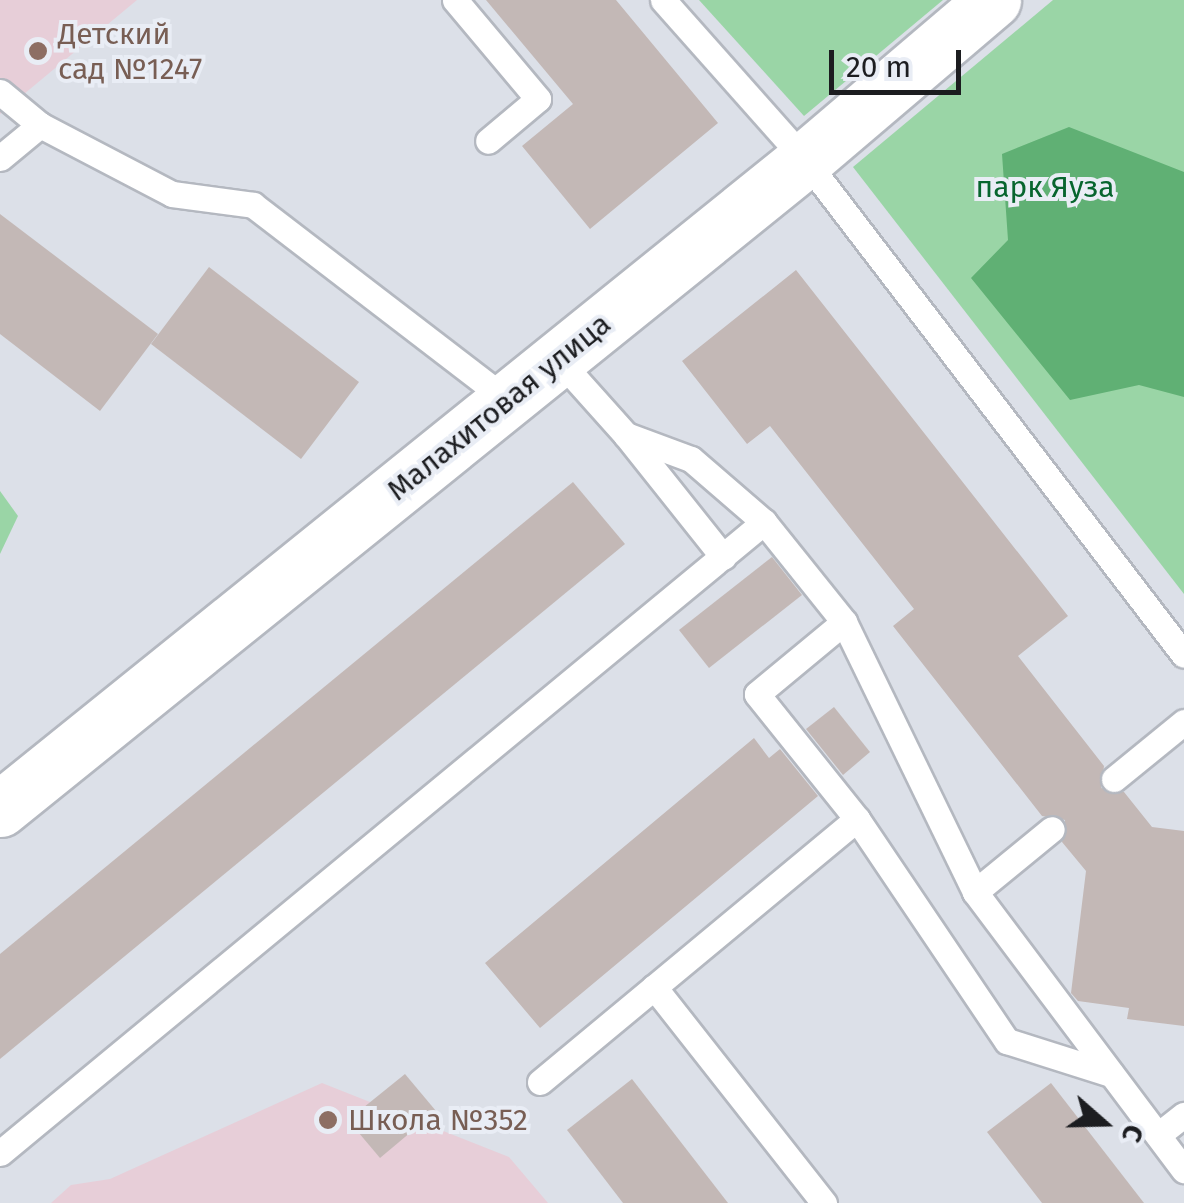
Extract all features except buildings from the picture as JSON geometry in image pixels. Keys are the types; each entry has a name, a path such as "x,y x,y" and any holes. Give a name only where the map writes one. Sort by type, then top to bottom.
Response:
{"street":[{"name":"Малахитовая улица","path":"0,809 805,160 993,0"}],"lane":[{"path":"455,0 538,100 488,142"},
{"path":"663,0 805,160 1184,655"},
{"path":"0,92 40,125 172,194 253,205 508,400"},
{"path":"0,158 40,125"},
{"path":"558,359 626,435 723,557"},
{"path":"626,435 690,459 764,522 844,622 975,892 1184,1170"},
{"path":"0,1153 764,522"},
{"path":"844,622 756,694 857,819 1007,1041 1111,1074"},
{"path":"1114,779 1184,722"},
{"path":"540,1082 857,819"},
{"path":"975,892 1052,829"},
{"path":"654,988 824,1203"},
{"path":"1158,1136 1184,1115"}],"shaded area":[{"name":"Детский сад №1247","path":"0,0 137,0 0,114"},
{"name":"Школа №352","path":"322,1083 509,1157 548,1203 51,1203 71,1185 110,1179"}],"green space":[{"path":"699,0 943,0 804,116"},
{"name":"парк Яуза","path":"1053,0 1184,0 1184,594 853,167"},
{"path":"1069,127 1184,172 1184,397 1139,385 1070,400 971,278 1008,240 1002,154"},
{"path":"0,491 18,516 0,554"}],"place":[{"name":"Детский сад №1247","path":"38,51"},
{"name":"Школа №352","path":"328,1120"}]}
